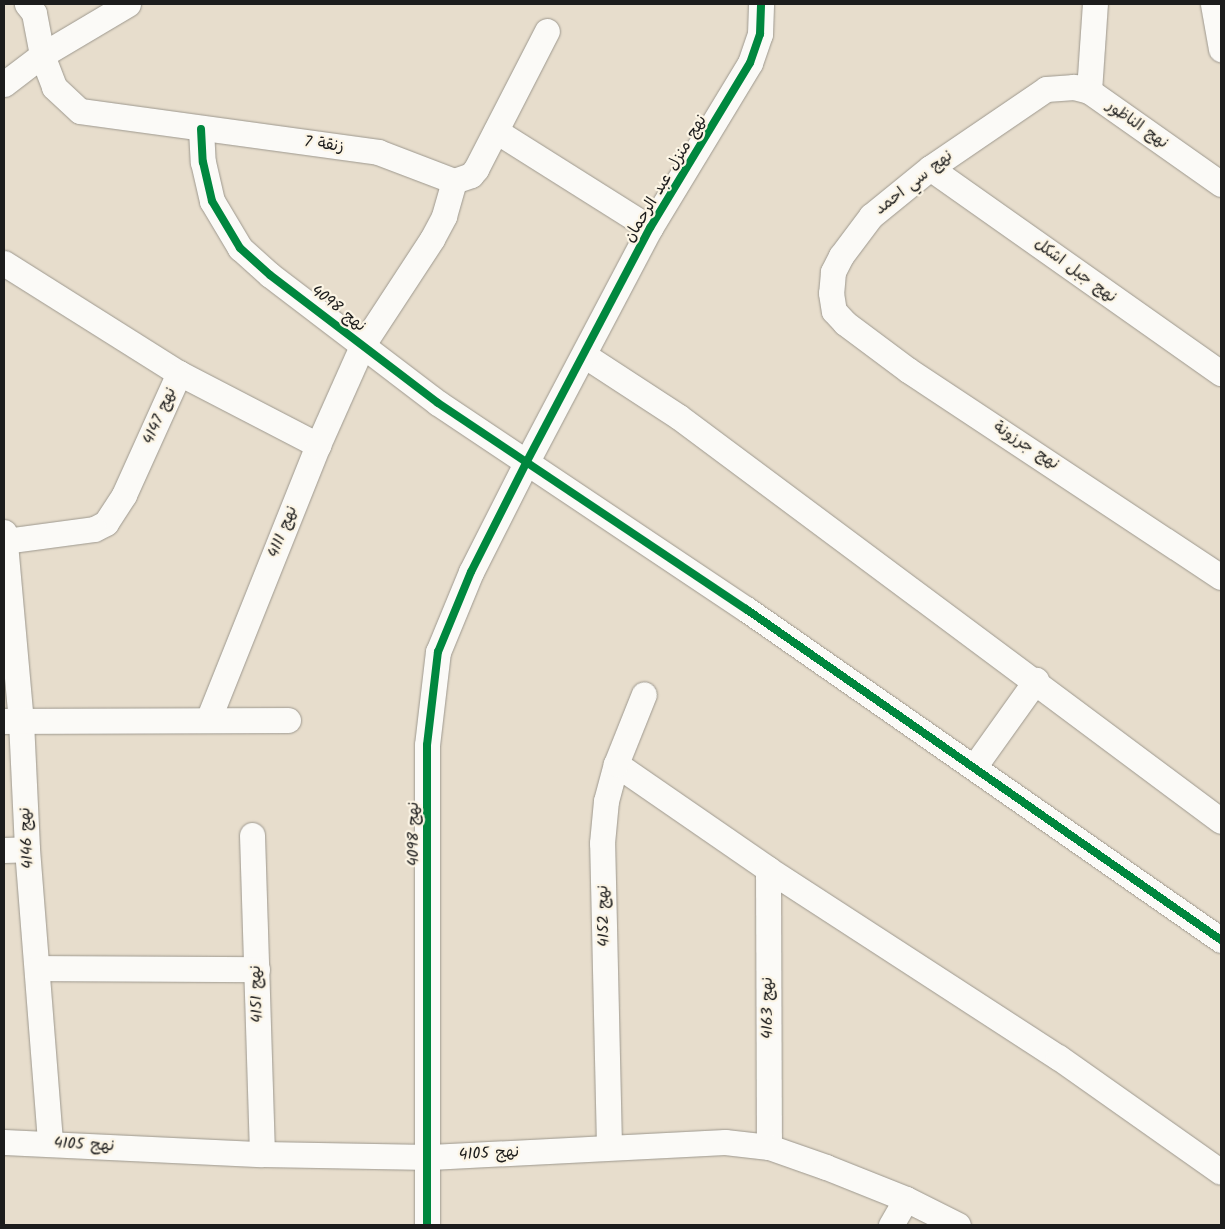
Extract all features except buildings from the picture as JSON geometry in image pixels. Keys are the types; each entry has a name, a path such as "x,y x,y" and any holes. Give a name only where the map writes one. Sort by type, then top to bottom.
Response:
{"street":[{"name":"زنقة 7","path":"27,4 34,13 42,55 54,87 80,111 378,152 454,180"},
{"path":"4,84 42,55 128,4"},
{"name":"نهج منزل عبد الرحمان","path":"582,359 650,228 750,63 760,34 761,4"},
{"path":"1089,91 1095,4"},
{"path":"1213,4 1221,49"},
{"path":"454,180 471,175 496,131 547,31"},
{"name":"نهج الناظور","path":"1046,89 1074,87 1089,91 1221,184"},
{"name":"نهج سي احمد","path":"834,311 831,293 833,272 840,256 871,216 930,168 1046,89"},
{"name":"نهج 4098","path":"201,129 203,162 212,201 240,248 362,346 526,463"},
{"path":"496,131 650,228"},
{"name":"نهج جبل اشكل","path":"930,168 1221,373"},
{"name":"نهج 4111","path":"208,720 318,445 362,346 432,239 444,216 454,180"},
{"name":"نهج 4147","path":"4,263 179,373 124,496 106,523 94,529 4,537"},
{"name":"نهج جرزونة","path":"834,311 845,323 908,370 1221,577"},
{"path":"582,359 678,417 1036,680 1221,820"},
{"name":"نهج 4098","path":"427,1225 430,1157 427,745 431,696 438,652 450,619 526,463 582,359"},
{"path":"179,373 318,445"},
{"path":"526,463 746,609 1221,940"},
{"name":"نهج 4146","path":"4,537 13,721 16,850 38,968 50,1143"},
{"path":"974,768 1036,680"},
{"name":"نهج 4152","path":"609,1146 602,843 606,801 616,764 644,694"},
{"path":"13,721 288,720"},
{"path":"616,764 768,869 1058,1057 1221,1172"},
{"name":"نهج 4151","path":"252,835 262,1154"},
{"name":"نهج 4163","path":"768,869 769,1147"},
{"path":"38,968 256,968"},
{"name":"نهج 4105","path":"4,1142 262,1154 430,1157 609,1146 724,1142 769,1147 906,1199 958,1225"},
{"path":"891,1225 906,1199"}],"cycle path":[{"path":"427,1225 427,745 438,652 471,572 526,463 650,228 750,63 760,34 761,4"},
{"path":"201,129 203,162 212,201 240,248 270,275 438,403 746,609 1221,940"}]}
